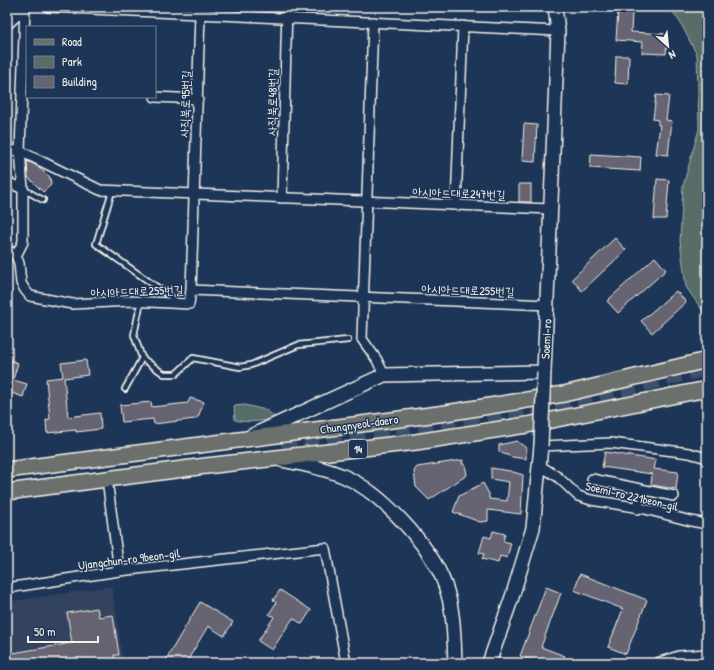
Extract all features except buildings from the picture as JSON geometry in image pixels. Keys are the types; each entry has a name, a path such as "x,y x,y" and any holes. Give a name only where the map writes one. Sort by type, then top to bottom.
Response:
{"main road":[{"name":"Soemi-ro","path":"489,663 512,597 533,528 541,446 548,305 550,209 558,31 555,7"},
{"name":"Chungnyeol-daero","path":"7,470 446,413 564,394 707,360"},
{"path":"242,440 384,375 544,372"},
{"name":"Chungnyeol-daero","path":"7,492 206,466 416,442 527,425 707,389"},
{"path":"276,459 311,466 343,476 368,490 400,518 432,559 445,585 452,611 455,663"}],"street":[{"path":"7,23 25,7"},
{"path":"7,250 16,256 23,242 23,189 20,151 25,90 25,7"},
{"path":"48,7 558,31"},
{"name":"사직북로48번길","path":"282,198 287,7"},
{"name":"사직북로95번길","path":"194,194 200,15"},
{"path":"374,22 366,201 362,339 377,360 384,375"},
{"path":"456,205 463,26"},
{"path":"156,97 198,99"},
{"name":"아시아드대로247번길","path":"7,150 20,151 100,190 550,209"},
{"path":"7,182 23,189"},
{"path":"191,290 194,194"},
{"name":"아시아드대로255번길","path":"16,256 19,263 21,283 30,296 72,304 141,302 189,304 191,290 548,305"},
{"path":"541,446 611,443 677,451 707,458"},
{"name":"Soemi-ro 221beon-gil","path":"539,465 558,476 578,496 707,524"},
{"path":"107,479 119,571"},
{"path":"592,479 674,496"},
{"path":"638,508 641,489"},
{"name":"Ujangchun-ro 9beon-gil","path":"7,588 119,571 325,548 346,663"},
{"path":"656,663 679,656 707,654"}],"lane":[{"path":"23,189 43,200"},
{"path":"112,191 96,244 180,303"},
{"path":"141,302 134,335 142,358 164,374 176,374 193,358 240,367 252,365 298,345 348,340"},
{"path":"125,389 142,358"}],"shaded area":[{"path":"112,586 123,663 7,663 7,602"}],"green space":[{"path":"670,7 707,7 707,317 686,287 680,241 683,186 699,129 697,55 680,22"},
{"path":"245,405 266,410 275,417 255,422 235,420 234,406"}],"tunnel":[{"path":"281,442 523,414 707,368"}]}
